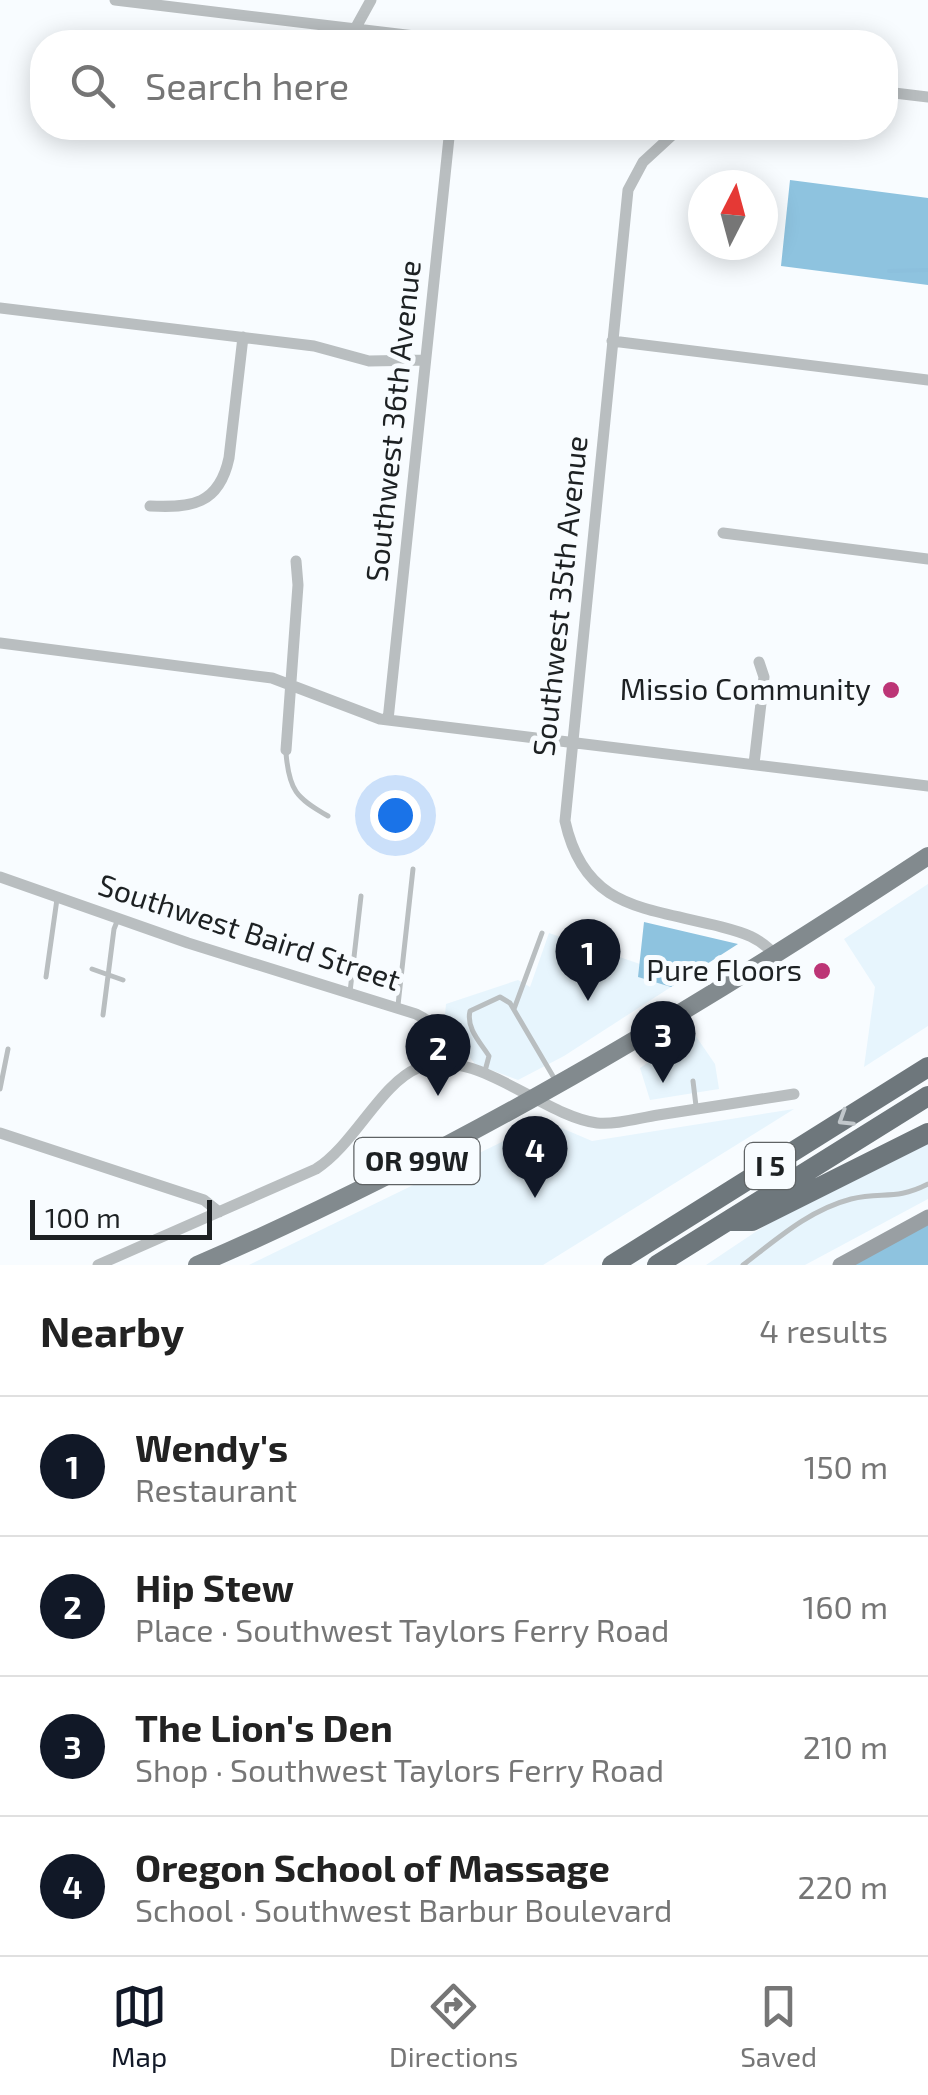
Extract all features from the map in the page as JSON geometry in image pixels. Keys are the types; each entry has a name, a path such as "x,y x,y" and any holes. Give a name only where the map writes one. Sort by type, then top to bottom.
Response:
{"highway":[{"name":"I 5","path":"612,1265 928,1067"},
{"name":"I 5","path":"657,1265 928,1096"},
{"path":"728,1220 752,1221 928,1134"}],"main road":[{"name":"OR 99W","path":"196,1265 299,1220 535,1098 776,956 928,856"}],"street":[{"path":"115,0 370,30"},
{"path":"355,28 371,0"},
{"path":"898,94 928,98"},
{"name":"Southwest 36th Avenue","path":"388,720 449,140"},
{"name":"Southwest 35th Avenue","path":"667,140 643,162 628,190 565,822 571,847 599,888 648,909 752,935 776,956"},
{"path":"0,308 314,346 369,361 424,360"},
{"path":"150,506 178,507 202,502 224,476 242,338"},
{"path":"612,342 928,380"},
{"path":"723,533 928,559"},
{"path":"286,750 298,585 296,561"},
{"path":"0,643 258,676 388,720 928,786"},
{"path":"754,764 764,677 759,662"},
{"name":"Southwest Baird Street","path":"0,877 188,943 398,1008 432,1023 452,1047 458,1066"},
{"path":"98,1265 316,1170 334,1158 398,1082 416,1068 440,1064 485,1074 598,1123 794,1094"},
{"path":"0,1132 204,1200 218,1212"},
{"path":"840,1265 928,1217"}],"lane":[{"path":"286,750 288,770 298,797 328,816"},
{"path":"398,1008 412,869"},
{"path":"46,978 58,896"},
{"path":"350,992 361,896"},
{"path":"103,1015 114,929 119,917"},
{"path":"512,1006 542,932"},
{"path":"92,969 123,980"},
{"path":"485,1074 488,1056 470,1026 470,1011 496,997 512,1006 558,1085"},
{"path":"651,1032 666,1056"},
{"path":"0,1090 8,1049"},
{"path":"693,1082 697,1109"},
{"path":"743,1265 804,1219 828,1207 854,1198 898,1196 928,1184"}],"shaded area":[{"path":"790,180 928,198 928,285 781,266"},
{"path":"928,884 928,1026 864,1067 875,987 844,939"},
{"path":"644,922 738,944 671,987 638,977"},
{"path":"549,933 640,964 639,977 671,987 564,1056 518,1080 475,1064 444,1024 446,1004 518,980 530,987"},
{"path":"693,1032 715,1064 719,1089 650,1100 640,1068"},
{"path":"794,1109 543,1265 249,1265 545,1121 592,1141"},
{"path":"928,1141 928,1199 805,1265 706,1265 766,1225"},
{"path":"928,1223 928,1265 847,1265"}],"waterway":[{"path":"889,271 928,270"}],"place":[{"name":"Missio Community","path":"891,690"},
{"name":"Pure Floors","path":"822,971"},
{"name":"Wendy's","path":"588,1001"},
{"name":"The Lion's Den","path":"663,1083"},
{"name":"Hip Stew","path":"438,1096"},
{"name":"Oregon School of Massage","path":"535,1198"}]}
